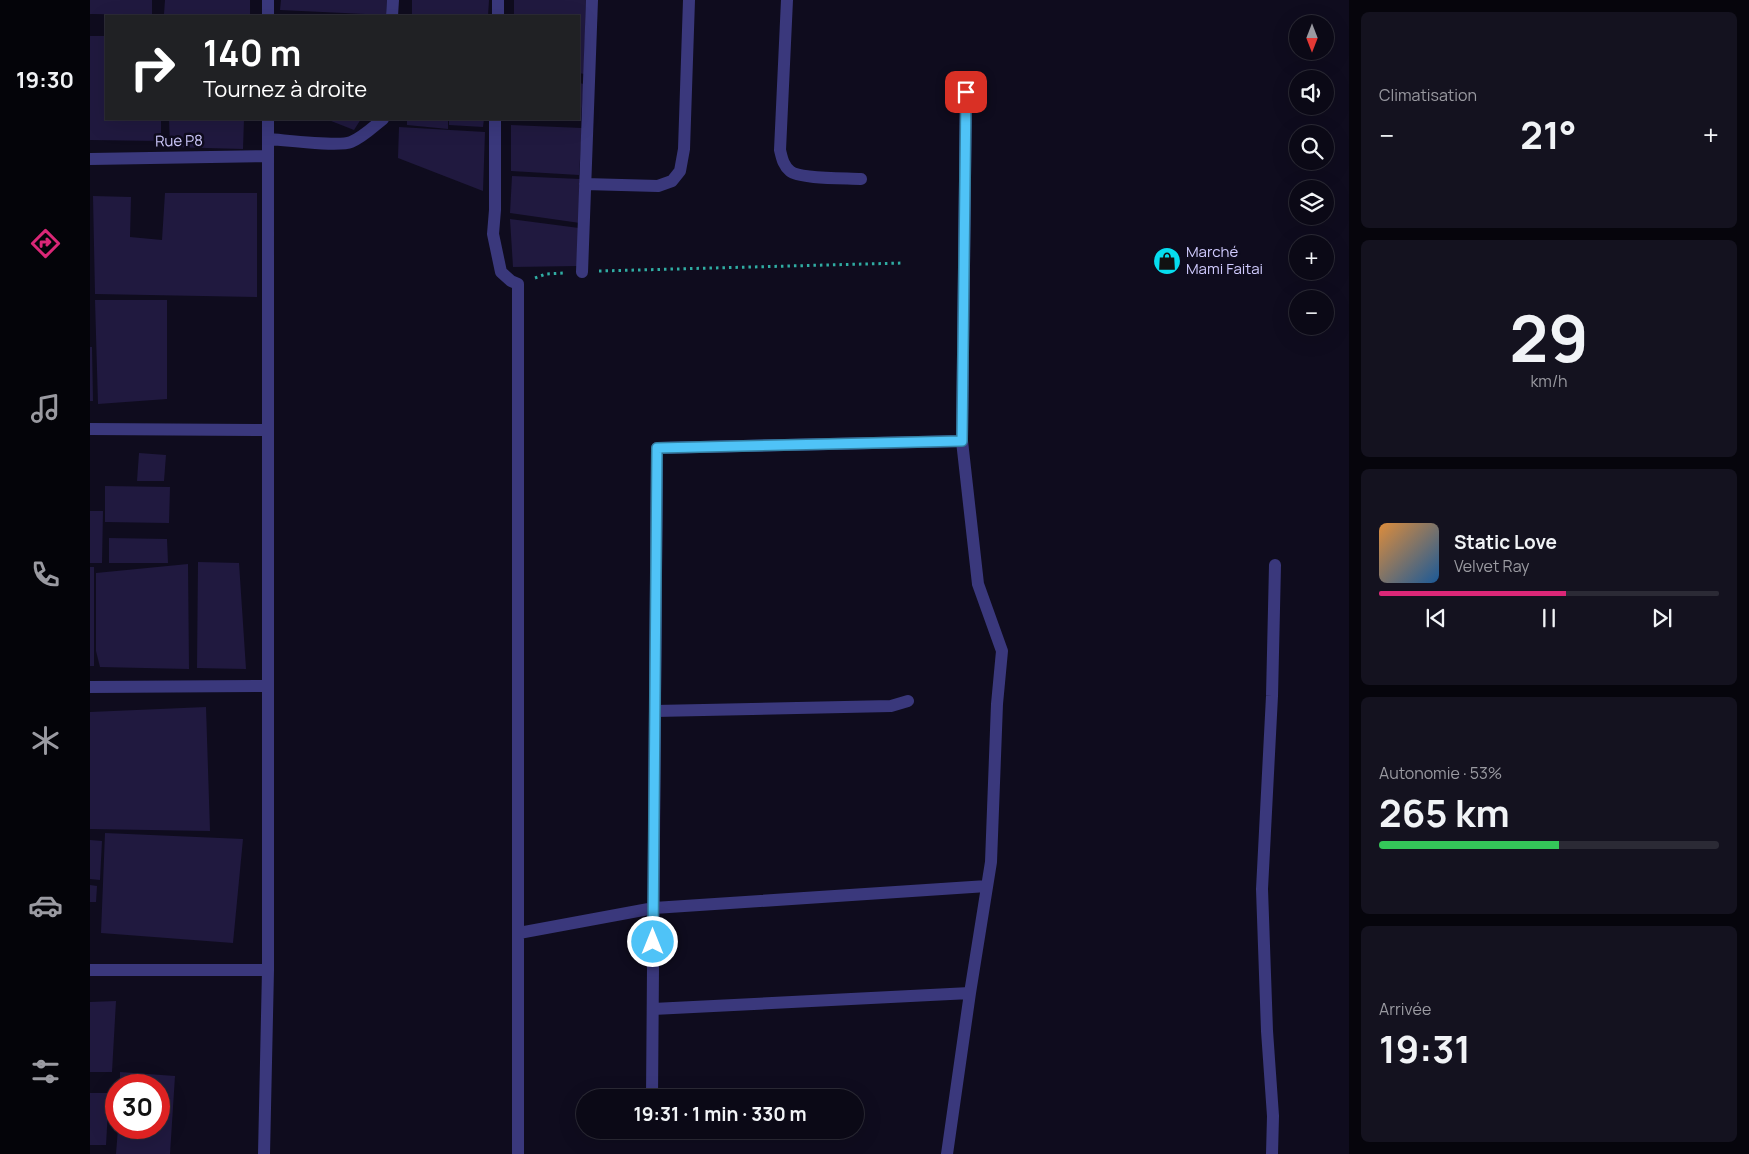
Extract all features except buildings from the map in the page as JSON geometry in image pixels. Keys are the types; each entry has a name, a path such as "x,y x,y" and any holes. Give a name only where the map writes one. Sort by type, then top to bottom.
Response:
{"street":[{"path":"268,0 268,15"},
{"path":"392,15 393,0"},
{"path":"498,0 498,15"},
{"path":"582,272 592,0"},
{"path":"585,184 658,186 672,181 680,171 684,149 689,0"},
{"path":"787,0 780,150 783,164 791,172 805,176 860,179"},
{"path":"948,1154 970,993 991,862 997,704 1002,651 978,584 962,441 966,92"},
{"path":"264,1154 268,970 268,120"},
{"path":"268,139 328,144 349,143 382,120"},
{"path":"496,120 493,234 496,257 501,272 511,281 518,284 518,1154"},
{"name":"Rue P8","path":"90,159 268,156"},
{"path":"90,429 268,430"},
{"path":"652,1089 657,448 962,441"},
{"path":"1272,1154 1274,1116 1267,1031 1262,889 1272,696 1275,565"},
{"path":"90,687 268,686"},
{"path":"655,711 891,706 908,701"},
{"path":"519,933 654,908 987,886"},
{"path":"90,970 268,970"},
{"path":"653,1009 970,993"}],"path":[{"path":"518,284 546,274 582,272 903,263"}],"place":[{"name":"Marché Mami Faitai","path":"1167,261"}],"route":[{"path":"653,942 657,448 962,441 966,92"}]}
